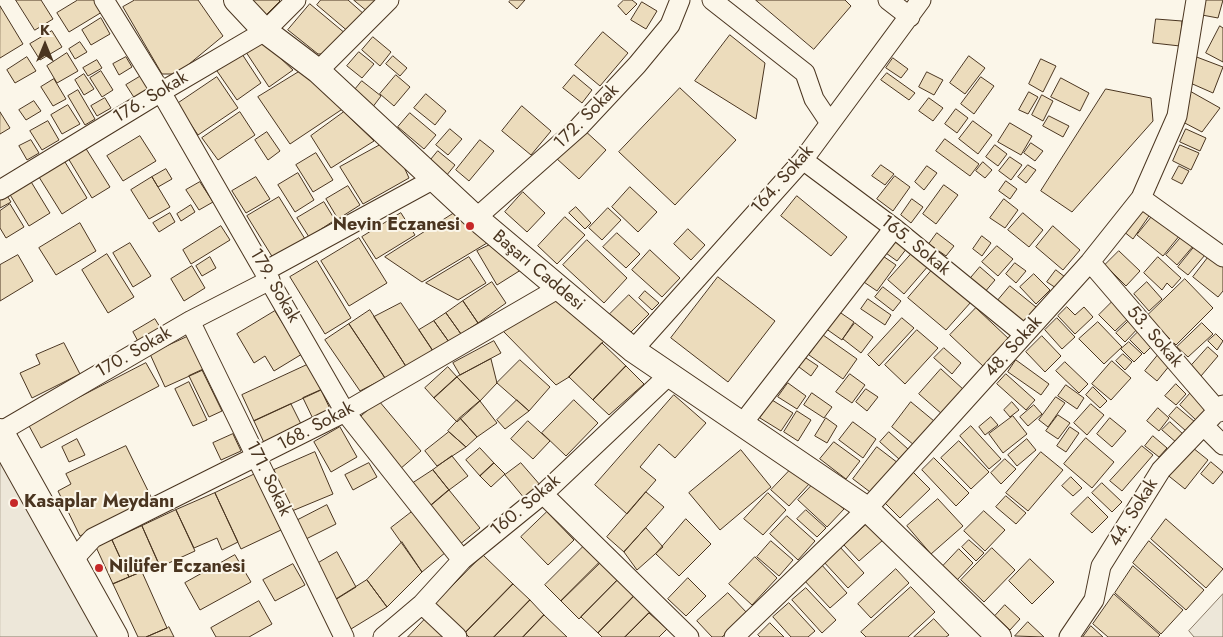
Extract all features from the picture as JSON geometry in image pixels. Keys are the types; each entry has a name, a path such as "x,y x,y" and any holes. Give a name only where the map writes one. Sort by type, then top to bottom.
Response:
{"main road":[{"path":"0,433 114,637"}],"street":[{"name":"179. Sokak","path":"104,0 161,92 268,275 345,412 462,560"},
{"name":"Başarı Caddesi","path":"236,0 265,31 318,71 476,218 633,350 867,509 1000,637"},
{"name":"176. Sokak","path":"0,190 265,31 296,0"},
{"path":"318,71 389,0"},
{"path":"712,0 805,73 814,99 830,123"},
{"path":"888,0 910,18"},
{"name":"164. Sokak","path":"633,350 803,160 910,18 921,0"},
{"name":"48. Sokak","path":"734,637 867,509 1090,262 1141,198 1177,116 1196,0"},
{"name":"172. Sokak","path":"476,218 579,128 637,65 670,25 677,1"},
{"name":"165. Sokak","path":"803,160 894,228 1024,334"},
{"name":"170. Sokak","path":"0,433 434,179"},
{"path":"1141,198 1223,257"},
{"path":"742,424 894,228"},
{"name":"53. Sokak","path":"1090,262 1221,408"},
{"name":"168. Sokak","path":"72,561 93,538 258,458 345,412 559,288"},
{"name":"171. Sokak","path":"190,321 344,637"},
{"name":"160. Sokak","path":"383,637 422,604 462,560 543,494 669,375"},
{"name":"44. Sokak","path":"1069,637 1094,600 1101,566 1156,478 1221,408"},
{"path":"1204,426 1223,445"},
{"path":"543,494 689,637"},
{"path":"422,604 457,637"}],"shaded area":[{"name":"Kasaplar Meydanı","path":"0,452 100,637 0,637"},
{"path":"1223,594 1223,637 1194,637 1189,631"}],"building":[{"path":"16,0 41,0 53,19 35,30"},
{"path":"78,0 94,0 102,12 69,32 57,13"},
{"path":"135,0 198,0 223,36 177,74 162,74 123,7"},
{"path":"249,0 279,0 280,1 265,16"},
{"path":"321,0 348,0 365,15 350,33 317,5"},
{"path":"354,0 382,0 371,14"},
{"path":"511,0 525,0 517,9 509,2"},
{"path":"624,0 632,0 637,4 626,15 618,6"},
{"path":"756,0 845,0 851,6 814,49"},
{"path":"1205,0 1223,0 1218,18 1202,15"},
{"path":"642,2 657,11 646,29 631,20"},
{"path":"310,4 346,34 330,54 318,54 288,30"},
{"path":"0,6 23,44 0,58"},
{"path":"101,18 110,34 91,45 82,30"},
{"path":"1156,19 1182,21 1180,46 1153,43"},
{"path":"1220,26 1223,28 1223,62 1206,53"},
{"path":"52,31 62,47 40,60 30,44"},
{"path":"603,32 628,53 600,86 575,65"},
{"path":"730,35 765,63 756,119 695,81"},
{"path":"373,37 391,52 380,66 362,50"},
{"path":"261,40 293,70 269,87 244,49"},
{"path":"80,42 87,52 75,59 69,49"},
{"path":"359,52 374,64 362,78 347,66"},
{"path":"67,53 78,71 57,83 47,66"},
{"path":"242,54 261,83 237,100 217,71"},
{"path":"393,56 407,68 400,76 386,64"},
{"path":"969,56 985,68 965,94 950,83"},
{"path":"1194,56 1223,67 1213,93 1188,82"},
{"path":"27,57 36,71 15,83 7,70"},
{"path":"126,57 132,67 119,75 113,64"},
{"path":"893,58 908,69 901,78 886,68"},
{"path":"1041,59 1056,66 1043,92 1029,84"},
{"path":"97,60 102,68 88,76 83,68"},
{"path":"302,70 344,108 290,144 258,97"},
{"path":"101,71 113,90 102,97 90,78"},
{"path":"927,72 943,80 934,95 919,87"},
{"path":"887,73 915,93 909,100 881,80"},
{"path":"84,74 94,89 84,95 75,80"},
{"path":"396,75 410,87 394,106 380,94"},
{"path":"574,75 592,90 582,103 563,88"},
{"path":"141,76 150,90 135,99 126,85"},
{"path":"217,77 238,108 198,135 177,104"},
{"path":"981,77 994,86 974,114 961,104"},
{"path":"1061,78 1089,93 1080,111 1051,97"},
{"path":"54,79 66,99 53,106 41,87"},
{"path":"362,81 381,96 372,108 353,92"},
{"path":"680,88 736,140 675,205 619,152"},
{"path":"1106,89 1151,98 1153,121 1072,212 1041,191"},
{"path":"78,90 95,119 85,125 68,96"},
{"path":"1188,90 1220,108 1202,132 1181,121"},
{"path":"1029,92 1038,97 1028,114 1019,110"},
{"path":"426,94 446,111 435,125 414,108"},
{"path":"1042,95 1053,101 1043,121 1032,115"},
{"path":"105,98 111,108 97,116 91,106"},
{"path":"929,98 943,108 933,121 919,111"},
{"path":"34,101 41,111 26,120 19,110"},
{"path":"68,105 80,124 62,134 51,115"},
{"path":"522,106 551,131 531,155 502,131"},
{"path":"956,109 968,118 957,133 945,124"},
{"path":"0,112 10,128 0,134"},
{"path":"240,112 255,135 218,160 202,138"},
{"path":"344,112 374,141 331,168 311,136"},
{"path":"410,113 436,135 424,149 398,127"},
{"path":"1049,116 1069,126 1063,137 1043,126"},
{"path":"48,121 59,140 42,150 30,131"},
{"path":"973,121 992,135 978,154 959,139"},
{"path":"1010,123 1032,136 1021,155 998,142"},
{"path":"450,129 462,139 448,155 436,145"},
{"path":"583,129 606,150 579,179 556,158"},
{"path":"1186,129 1206,138 1200,151 1180,142"},
{"path":"267,132 280,151 268,160 255,140"},
{"path":"140,136 156,161 123,181 107,156"},
{"path":"945,139 979,164 970,176 936,151"},
{"path":"31,140 39,153 27,160 19,146"},
{"path":"480,140 494,151 469,181 456,170"},
{"path":"1031,143 1043,151 1035,161 1024,153"},
{"path":"380,145 400,158 409,178 363,204 340,167"},
{"path":"995,145 1007,154 998,166 986,157"},
{"path":"1180,145 1199,153 1191,170 1173,161"},
{"path":"85,147 110,187 92,198 68,158"},
{"path":"438,151 455,165 446,176 429,162"},
{"path":"316,153 333,180 313,192 296,165"},
{"path":"1010,157 1022,165 1011,180 999,171"},
{"path":"65,162 87,198 62,214 39,177"},
{"path":"983,162 992,170 985,178 976,171"},
{"path":"881,165 894,174 885,185 872,176"},
{"path":"1028,165 1036,170 1026,183 1018,177"},
{"path":"927,166 937,173 924,190 915,182"},
{"path":"1179,166 1189,171 1182,184 1172,179"},
{"path":"166,169 172,179 158,187 152,177"},
{"path":"298,173 314,200 295,212 278,185"},
{"path":"895,176 910,187 893,211 877,199"},
{"path":"152,177 170,207 149,219 131,190"},
{"path":"256,177 270,199 246,213 232,191"},
{"path":"30,180 50,213 29,226 9,193"},
{"path":"1006,181 1017,189 1010,199 999,191"},
{"path":"200,182 213,202 199,210 186,190"},
{"path":"944,185 958,195 936,224 923,214"},
{"path":"348,186 360,205 338,219 326,199"},
{"path":"630,187 657,212 638,232 612,207"},
{"path":"523,192 545,213 527,232 505,212"},
{"path":"6,194 11,202 0,208 0,198"},
{"path":"797,196 847,237 831,256 781,216"},
{"path":"279,197 305,239 273,258 247,216"},
{"path":"912,199 923,207 911,223 901,215"},
{"path":"1004,199 1018,210 1005,228 990,218"},
{"path":"324,202 335,220 309,237 297,218"},
{"path":"10,204 24,227 6,238 0,228 0,211"},
{"path":"191,205 195,212 181,221 177,214"},
{"path":"1140,206 1151,213 1133,239 1123,231"},
{"path":"576,207 591,223 585,229 569,213"},
{"path":"608,208 621,220 602,240 589,228"},
{"path":"459,210 492,240 422,282 385,257"},
{"path":"170,213 175,222 159,232 153,223"},
{"path":"401,213 415,235 376,259 362,237"},
{"path":"1023,213 1043,230 1029,247 1008,230"},
{"path":"1154,214 1180,235 1163,256 1137,235"},
{"path":"565,217 585,235 557,264 538,246"},
{"path":"80,223 96,251 56,275 39,248"},
{"path":"221,226 230,240 191,264 183,250"},
{"path":"1053,226 1080,250 1063,270 1036,247"},
{"path":"688,229 705,245 691,260 674,244"},
{"path":"617,233 640,254 626,268 603,247"},
{"path":"937,233 954,246 946,256 929,244"},
{"path":"890,235 907,248 897,261 879,248"},
{"path":"1183,235 1194,245 1177,265 1166,255"},
{"path":"982,236 991,243 982,256 973,249"},
{"path":"359,238 387,283 349,306 321,261"},
{"path":"587,240 627,278 604,303 563,265"},
{"path":"496,242 524,268 497,285 477,251"},
{"path":"130,243 151,276 133,287 113,253"},
{"path":"997,246 1013,259 998,276 982,262"},
{"path":"1195,246 1205,255 1188,275 1178,267"},
{"path":"650,250 680,278 662,297 632,270"},
{"path":"1119,251 1140,271 1126,286 1105,265"},
{"path":"877,252 896,265 877,291 858,278"},
{"path":"913,252 929,265 904,294 888,280"},
{"path":"107,254 134,297 108,313 82,270"},
{"path":"18,255 33,281 0,301 0,265"},
{"path":"1210,255 1223,266 1223,291 1218,297 1193,277"},
{"path":"210,257 216,268 202,276 196,266"},
{"path":"469,257 486,283 458,300 426,283"},
{"path":"1158,257 1181,278 1172,288 1167,283 1162,290 1144,273"},
{"path":"317,261 351,318 325,334 290,277"},
{"path":"1015,263 1026,271 1016,283 1006,274"},
{"path":"192,266 205,288 184,301 171,279"},
{"path":"980,267 995,280 984,293 969,280"},
{"path":"932,270 971,302 946,330 908,298"},
{"path":"1056,270 1065,277 1056,288 1047,282"},
{"path":"1034,274 1050,290 1036,304 1020,287"},
{"path":"718,277 775,321 728,382 671,338"},
{"path":"1185,279 1213,308 1176,345 1147,316"},
{"path":"492,282 506,303 478,323 463,301"},
{"path":"1147,282 1162,299 1149,311 1134,294"},
{"path":"1010,286 1036,307 1020,327 994,305"},
{"path":"883,287 901,301 893,311 875,297"},
{"path":"645,291 659,303 652,310 639,298"},
{"path":"629,295 649,314 630,333 610,314"},
{"path":"562,296 605,340 569,377 556,385 503,331"},
{"path":"868,299 891,315 885,325 861,309"},
{"path":"1115,299 1131,316 1115,331 1099,315"},
{"path":"463,301 478,323 461,334 446,313"},
{"path":"401,303 433,351 407,368 374,317"},
{"path":"1067,307 1075,315 1084,307 1093,317 1075,334 1058,316"},
{"path":"976,308 1010,340 984,367 950,335"},
{"path":"370,310 407,368 385,378 349,324"},
{"path":"275,311 302,354 274,371 265,356 254,363 237,334"},
{"path":"838,311 854,322 842,340 825,328"},
{"path":"446,313 461,334 449,342 434,321"},
{"path":"1133,317 1141,325 1125,342 1116,333"},
{"path":"902,318 914,328 879,366 868,355"},
{"path":"1057,318 1075,337 1062,349 1045,330"},
{"path":"155,319 163,332 140,345 133,332"},
{"path":"434,321 449,342 433,351 419,330"},
{"path":"1098,322 1122,347 1104,364 1079,339"},
{"path":"855,323 873,337 861,353 843,339"},
{"path":"1202,323 1213,334 1188,357 1177,347"},
{"path":"349,324 385,378 360,391 325,340"},
{"path":"1141,329 1155,343 1144,354 1130,340"},
{"path":"917,330 938,348 905,384 885,365"},
{"path":"1216,334 1223,341 1217,350 1208,341"},
{"path":"823,335 857,359 843,379 809,355"},
{"path":"189,336 205,369 165,387 150,354"},
{"path":"1042,336 1061,356 1045,372 1026,352"},
{"path":"494,341 501,353 460,375 453,363"},
{"path":"1129,342 1142,354 1134,362 1121,349"},
{"path":"64,343 80,374 32,398 20,373 40,364 36,355"},
{"path":"602,343 626,366 593,400 569,377"},
{"path":"1208,347 1218,356 1201,376 1190,367"},
{"path":"944,348 961,363 952,374 934,358"},
{"path":"1123,354 1132,362 1125,370 1116,361"},
{"path":"1158,355 1170,365 1157,381 1145,371"},
{"path":"806,358 818,366 811,376 799,367"},
{"path":"491,359 497,383 480,401 457,377"},
{"path":"520,360 550,387 529,411 497,383"},
{"path":"1016,360 1049,384 1041,395 1008,372"},
{"path":"1112,361 1131,378 1111,400 1092,384"},
{"path":"1065,362 1088,384 1079,393 1056,371"},
{"path":"146,363 159,386 41,448 28,424"},
{"path":"309,364 321,390 254,421 242,395"},
{"path":"626,366 644,384 609,415 593,400"},
{"path":"448,367 457,377 434,398 425,388"},
{"path":"941,369 964,390 942,414 919,394"},
{"path":"202,370 222,411 209,417 189,376"},
{"path":"850,374 865,385 852,403 836,392"},
{"path":"1006,374 1035,400 1026,410 997,384"},
{"path":"457,377 480,401 457,422 434,398"},
{"path":"189,382 207,420 193,426 175,389"},
{"path":"788,383 806,396 797,409 778,397"},
{"path":"1176,384 1186,394 1176,405 1165,396"},
{"path":"1066,385 1084,398 1077,409 1058,396"},
{"path":"1093,387 1107,401 1100,408 1086,395"},
{"path":"866,389 878,397 867,411 856,402"},
{"path":"1194,389 1211,404 1196,420 1180,405"},
{"path":"321,390 333,415 315,423 303,398"},
{"path":"812,393 832,407 824,418 804,405"},
{"path":"674,395 706,423 675,458 659,444 640,467 656,480 627,514 595,485"},
{"path":"1056,397 1065,403 1048,427 1039,420"},
{"path":"517,400 529,411 505,429 497,420"},
{"path":"574,400 598,423 566,456 542,433"},
{"path":"772,400 793,413 781,431 760,418"},
{"path":"379,401 421,451 400,469 358,419"},
{"path":"480,401 497,423 477,437 460,418"},
{"path":"911,402 934,421 914,445 892,427"},
{"path":"1012,402 1019,410 1010,417 1004,410"},
{"path":"291,404 304,430 266,447 254,421"},
{"path":"1091,404 1104,415 1087,435 1074,423"},
{"path":"1034,405 1042,414 1028,426 1020,417"},
{"path":"1177,407 1195,422 1186,431 1169,416"},
{"path":"1158,408 1169,418 1159,431 1147,421"},
{"path":"797,411 811,420 798,441 784,432"},
{"path":"1058,415 1070,423 1058,439 1046,431"},
{"path":"1013,416 1027,434 1003,453 989,434"},
{"path":"991,417 998,425 985,435 979,427"},
{"path":"460,418 477,437 466,447 448,431"},
{"path":"826,418 837,426 827,443 815,436"},
{"path":"1110,418 1126,431 1112,447 1097,434"},
{"path":"528,421 550,441 533,459 511,439"},
{"path":"853,422 876,439 863,458 839,440"},
{"path":"1170,422 1184,435 1177,443 1162,430"},
{"path":"971,426 1001,459 989,469 960,436"},
{"path":"340,427 357,457 331,472 314,442"},
{"path":"1070,427 1079,433 1066,452 1057,446"},
{"path":"449,432 466,447 437,466 425,451"},
{"path":"889,432 908,449 899,459 880,442"},
{"path":"233,434 241,451 221,460 213,443"},
{"path":"1153,436 1167,448 1159,457 1145,446"},
{"path":"1086,438 1114,462 1092,488 1064,464"},
{"path":"77,439 85,455 69,462 62,447"},
{"path":"1027,439 1036,450 1017,466 1008,455"},
{"path":"959,441 989,472 971,489 941,458"},
{"path":"834,442 860,461 846,479 820,459"},
{"path":"1188,444 1208,460 1185,489 1165,473"},
{"path":"126,446 153,501 80,536 58,491 71,484 66,474"},
{"path":"1142,446 1153,455 1122,491 1110,481"},
{"path":"877,447 898,463 874,495 853,479"},
{"path":"480,448 494,463 480,476 466,460"},
{"path":"741,450 771,487 720,530 689,493"},
{"path":"315,452 333,494 292,511 274,470"},
{"path":"1041,452 1063,470 1028,511 1006,493"},
{"path":"452,456 468,476 449,490 433,470"},
{"path":"934,458 969,493 956,506 922,470"},
{"path":"1005,459 1016,469 1001,484 991,473"},
{"path":"1211,462 1223,472 1213,484 1201,474"},
{"path":"369,463 377,477 353,490 345,475"},
{"path":"494,463 505,474 491,487 480,476"},
{"path":"521,463 541,486 525,499 505,475"},
{"path":"793,467 810,483 789,506 771,490"},
{"path":"433,470 449,490 429,507 410,485"},
{"path":"911,470 930,489 900,518 881,499"},
{"path":"255,474 281,530 241,549 215,493"},
{"path":"1071,477 1082,488 1073,496 1062,486"},
{"path":"814,483 844,509 827,527 798,500"},
{"path":"1102,483 1122,502 1112,512 1092,493"},
{"path":"449,490 480,528 459,545 429,507"},
{"path":"646,492 664,507 624,552 607,537"},
{"path":"215,493 238,542 222,550 217,538 194,548 176,510"},
{"path":"768,493 786,510 763,535 744,519"},
{"path":"1006,496 1026,513 1016,524 996,507"},
{"path":"1088,497 1108,517 1092,533 1071,514"},
{"path":"938,499 963,526 931,554 907,526"},
{"path":"327,505 336,524 304,540 294,522"},
{"path":"176,510 195,551 160,567 142,526"},
{"path":"806,510 826,528 817,537 797,519"},
{"path":"413,511 446,552 422,572 391,528"},
{"path":"984,511 1005,530 985,551 964,531"},
{"path":"547,512 574,540 548,565 521,537"},
{"path":"787,516 815,541 798,560 770,534"},
{"path":"686,519 711,544 679,576 656,554"},
{"path":"1166,519 1223,569 1206,588 1151,539"},
{"path":"868,523 883,540 859,561 844,545"},
{"path":"142,526 159,564 129,577 112,540"},
{"path":"646,528 663,547 637,570 624,552"},
{"path":"112,540 129,577 113,584 96,547"},
{"path":"969,540 984,553 976,561 962,547"},
{"path":"771,541 793,560 779,576 757,557"},
{"path":"1149,541 1204,590 1186,610 1133,563"},
{"path":"402,542 422,572 387,607 367,580"},
{"path":"585,545 602,561 561,601 545,585"},
{"path":"839,546 864,573 848,588 823,561"},
{"path":"992,548 1015,570 984,602 961,580"},
{"path":"959,549 973,563 957,580 943,566"},
{"path":"337,552 356,587 335,600 315,565"},
{"path":"235,555 251,582 200,610 185,583"},
{"path":"483,555 513,584 465,633 435,604"},
{"path":"755,557 777,578 752,605 729,584"},
{"path":"1030,559 1054,582 1032,604 1009,581"},
{"path":"601,561 619,578 579,619 561,601"},
{"path":"820,563 847,593 830,608 803,579"},
{"path":"293,564 305,585 275,601 263,580"},
{"path":"1133,566 1183,610 1161,634 1115,593"},
{"path":"896,569 909,583 871,618 858,604"},
{"path":"142,572 167,628 146,637 138,637 113,584"},
{"path":"688,578 706,596 686,616 668,599"},
{"path":"619,579 635,595 598,633 581,617"},
{"path":"367,580 387,607 351,629 335,600"},
{"path":"513,584 530,600 494,637 469,637 465,633"},
{"path":"911,587 935,612 908,637 866,637 861,632"},
{"path":"806,588 836,620 822,633 792,600"},
{"path":"728,593 748,614 722,637 712,637 697,621"},
{"path":"636,594 652,610 625,637 602,637 598,633"},
{"path":"1114,594 1160,635 1158,637 1108,637 1093,624"},
{"path":"530,600 544,615 523,637 494,637"},
{"path":"259,601 272,624 249,637 216,637 211,628"},
{"path":"789,603 815,631 808,637 791,637 773,617"},
{"path":"1005,605 1020,619 1010,630 995,616"},
{"path":"649,613 667,629 659,637 625,637"},
{"path":"544,615 567,637 523,637"},
{"path":"427,617 450,637 408,637"},
{"path":"934,619 949,635 946,637 914,637"},
{"path":"1028,622 1044,637 1015,636"},
{"path":"770,623 784,637 760,637 758,635"},
{"path":"1091,626 1103,637 1083,637"},
{"path":"169,627 174,637 146,637 167,628"}],"place":[{"name":"Nevin Eczanesi","path":"470,226"},
{"name":"Kasaplar Meydanı","path":"14,503"},
{"name":"Nilüfer Eczanesi","path":"99,568"}]}
